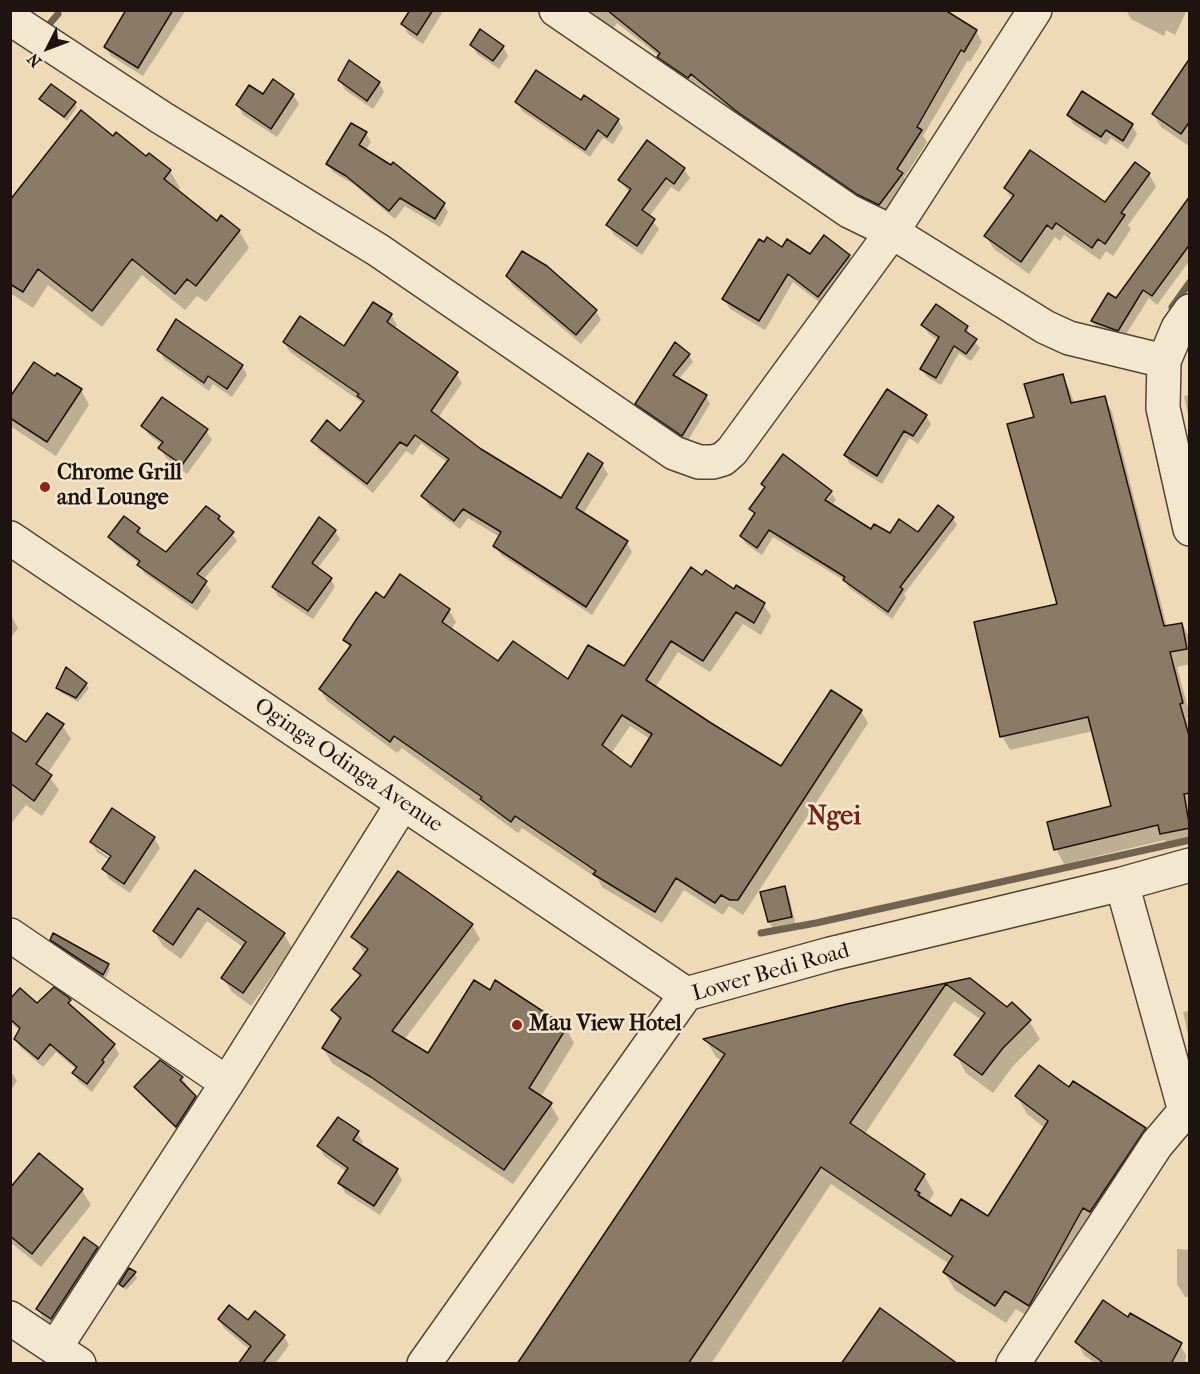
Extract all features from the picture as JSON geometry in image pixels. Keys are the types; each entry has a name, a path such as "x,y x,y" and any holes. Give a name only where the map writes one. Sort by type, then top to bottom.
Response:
{"street":[{"path":"556,10 849,211 892,232 1045,327 1069,338 1164,361"},
{"path":"15,19 162,118 378,250 675,453 699,462 723,459 732,451 892,232 1035,10"},
{"path":"1190,311 1178,328 1164,361 1163,408 1190,529"},
{"name":"Oginga Odinga Avenue","path":"10,538 686,994"},
{"path":"10,1318 67,1356 227,1083 403,803"},
{"name":"Lower Bedi Road","path":"424,1364 686,994 830,954 1122,884 1190,865"},
{"path":"1013,1364 1157,1144 1176,1118 1187,1110 1122,884"},
{"path":"10,935 227,1083"}],"building":[{"path":"126,10 173,10 138,68 104,47"},
{"path":"410,10 433,10 417,35 401,24"},
{"path":"607,10 945,10 977,30 964,52 961,50 917,127 922,130 897,169 903,173 879,205 858,195 736,111 691,74 688,78 657,57 660,53"},
{"path":"480,29 504,46 493,61 470,45"},
{"path":"1190,58 1190,121 1181,134 1152,114"},
{"path":"349,60 380,82 367,101 338,80"},
{"path":"536,70 581,100 584,95 619,119 607,137 598,130 585,150 515,102"},
{"path":"273,79 294,94 271,129 236,105 249,85 263,94"},
{"path":"51,84 76,102 64,117 39,99"},
{"path":"1082,91 1133,124 1123,141 1106,130 1101,137 1067,115"},
{"path":"81,110 113,136 116,132 146,156 149,153 171,170 164,179 217,221 221,215 240,230 196,286 187,279 175,294 132,259 92,311 38,269 23,292 10,284 10,200"},
{"path":"351,123 367,132 359,145 391,165 393,162 445,203 435,219 400,198 389,211 346,176 326,164"},
{"path":"647,140 685,168 674,184 666,178 642,210 655,219 637,246 606,225 631,189 618,180"},
{"path":"1030,150 1105,202 1135,162 1150,173 1121,213 1125,215 1105,244 1098,239 1092,248 1056,223 1052,229 1047,225 1021,262 984,236 1014,195 1004,188"},
{"path":"1190,196 1190,244 1152,296 1143,290 1118,331 1091,321 1108,293 1116,298"},
{"path":"824,235 850,255 818,297 788,274 759,321 722,299 759,239 764,242 767,237 782,247 787,239 810,254"},
{"path":"522,251 547,266 597,310 576,335 506,276"},
{"path":"373,302 392,314 387,322 458,372 431,411 481,449 561,498 588,453 603,463 576,508 628,541 586,607 493,546 501,532 463,509 454,521 421,496 449,459 415,435 407,446 400,442 367,484 311,441 327,420 340,431 364,401 357,396 359,394 283,342 300,316 344,346"},
{"path":"936,304 968,326 965,331 977,339 966,354 954,346 936,378 920,369 939,337 921,325"},
{"path":"176,319 243,365 227,389 208,376 204,383 157,350"},
{"path":"675,342 690,354 673,375 707,395 682,436 635,404"},
{"path":"34,362 55,376 57,373 82,389 47,442 10,418 10,397"},
{"path":"1063,374 1071,403 1105,396 1164,626 1182,623 1187,649 1170,652 1183,703 1180,704 1190,739 1190,793 1184,794 1190,828 1160,834 1158,825 1054,850 1047,822 1111,806 1088,717 1000,737 974,622 1057,604 1007,424 1034,417 1024,384"},
{"path":"887,389 927,415 913,436 904,431 877,476 844,455"},
{"path":"162,397 208,429 182,465 158,448 163,442 141,426"},
{"path":"783,454 832,491 825,500 871,529 874,524 890,533 899,519 918,532 938,505 954,517 900,587 903,589 888,612 843,580 845,577 769,530 757,548 740,536 755,513 749,509 765,487 761,484"},
{"path":"206,506 220,516 218,519 234,532 197,574 207,581 192,603 137,565 140,561 108,537 124,516 140,528 137,532 166,552"},
{"path":"319,517 336,530 312,563 332,578 308,611 272,587"},
{"path":"691,567 702,575 706,570 734,589 736,585 765,603 754,623 736,612 703,661 671,641 646,680 781,766 831,690 862,710 738,900 730,900 721,895 715,903 676,878 655,912 593,874 596,871 515,816 511,822 480,799 482,797 394,736 390,742 319,689 351,645 343,640 356,620 376,592 384,598 400,574 450,609 442,622 498,661 513,641 568,679 588,645 624,666","holes":["622,715 652,734 631,767 602,745"]},
{"path":"66,667 87,683 76,698 56,688"},
{"path":"47,713 64,724 36,764 52,775 34,801 10,783 10,731 26,742"},
{"path":"112,808 155,837 124,884 102,869 111,856 90,842"},
{"path":"195,870 285,933 243,993 221,978 246,942 198,908 173,945 153,931"},
{"path":"398,871 473,924 392,1031 428,1053 474,980 490,990 495,980 567,1027 529,1088 552,1103 504,1170 371,1077 322,1048 341,1018 331,1010 361,975 353,969 368,949 351,937"},
{"path":"785,886 792,917 768,922 760,892"},
{"path":"53,933 109,964 103,975 50,940"},
{"path":"970,978 1007,1007 1012,1002 1031,1020 1003,1048 982,1075 954,1055 985,1013 946,984 850,1123 925,1174 915,1190 920,1193 918,1195 951,1216 961,1199 988,1216 1048,1121 1015,1096 1039,1065 1069,1087 1073,1081 1146,1128 1090,1212 1083,1208 1029,1306 1005,1291 995,1306 943,1272 953,1256 821,1167 688,1364 517,1364 725,1054 703,1039 847,1004"},
{"path":"54,987 68,997 71,1000 68,1003 115,1044 87,1084 72,1073 77,1067 50,1044 38,1059 14,1039 20,1028 10,1019 10,999 20,988 37,1003"},
{"path":"160,1060 183,1077 180,1080 196,1096 176,1127 134,1087"},
{"path":"338,1117 359,1131 353,1140 398,1169 374,1206 338,1183 348,1168 317,1146"},
{"path":"39,1153 83,1189 32,1254 10,1236 10,1188"},
{"path":"84,1237 98,1247 51,1319 36,1309"},
{"path":"129,1268 136,1272 123,1287 119,1284"},
{"path":"1103,1300 1128,1317 1130,1313 1182,1343 1171,1364 1105,1364 1075,1342"},
{"path":"229,1305 248,1320 255,1311 285,1335 262,1364 238,1364 251,1346 218,1319"},
{"path":"880,1308 958,1364 841,1364"}],"waterway":[{"path":"45,29 58,14"},
{"path":"1172,307 1190,282"},
{"path":"761,933 816,923 1190,840"}],"place":[{"name":"Chrome Grill and Lounge","path":"45,487"},
{"name":"Mau View Hotel","path":"517,1025"}],"district":[{"name":"Ngei","path":"834,818"}]}
